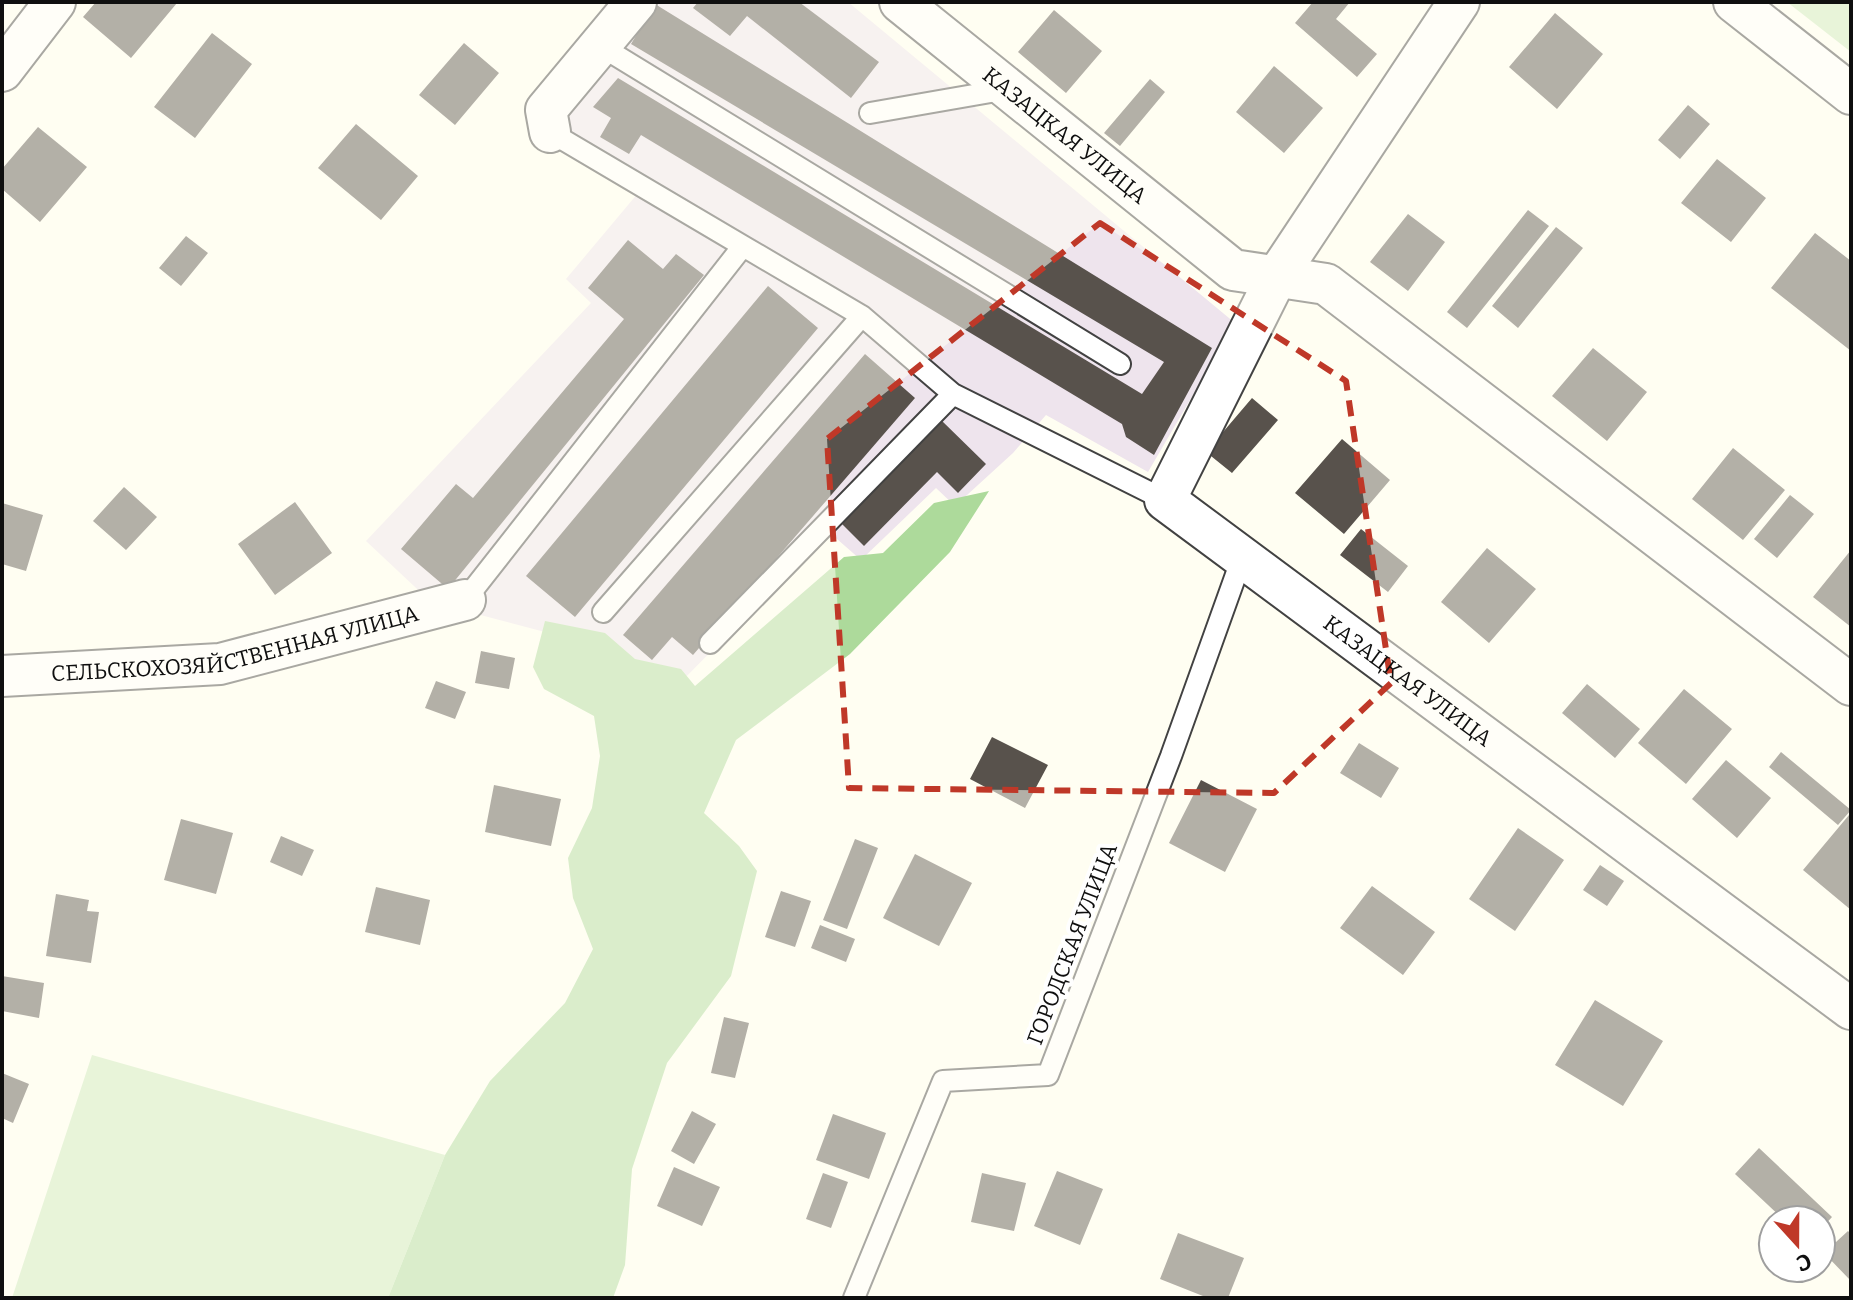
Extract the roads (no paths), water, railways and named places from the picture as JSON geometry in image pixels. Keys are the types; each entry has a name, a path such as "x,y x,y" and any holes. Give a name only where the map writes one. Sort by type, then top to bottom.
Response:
{"street":[{"path":"2,71 55,2"},
{"path":"550,132 546,110 636,2"},
{"name":"КАЗАЦКАЯ УЛИЦА","path":"900,2 1233,270 1326,284 1851,685"},
{"path":"1165,500 1277,276 1459,2"},
{"path":"1734,2 1851,94"},
{"name":"КАЗАЦКАЯ УЛИЦА","path":"1165,500 1851,1009"},
{"name":"СЕЛЬСКОХОЗЯЙСТВЕННАЯ УЛИЦА","path":"2,676 220,664 465,600"}],"lane":[{"path":"599,45 1120,364"},
{"path":"870,113 1008,89"},
{"path":"550,132 862,316 953,394 1165,500"},
{"path":"465,600 743,246"},
{"path":"603,612 862,316"},
{"path":"710,643 953,394"},
{"name":"ГОРОДСКАЯ УЛИЦА","path":"854,1298 943,1081 1048,1075 1171,756 1242,558"}]}
